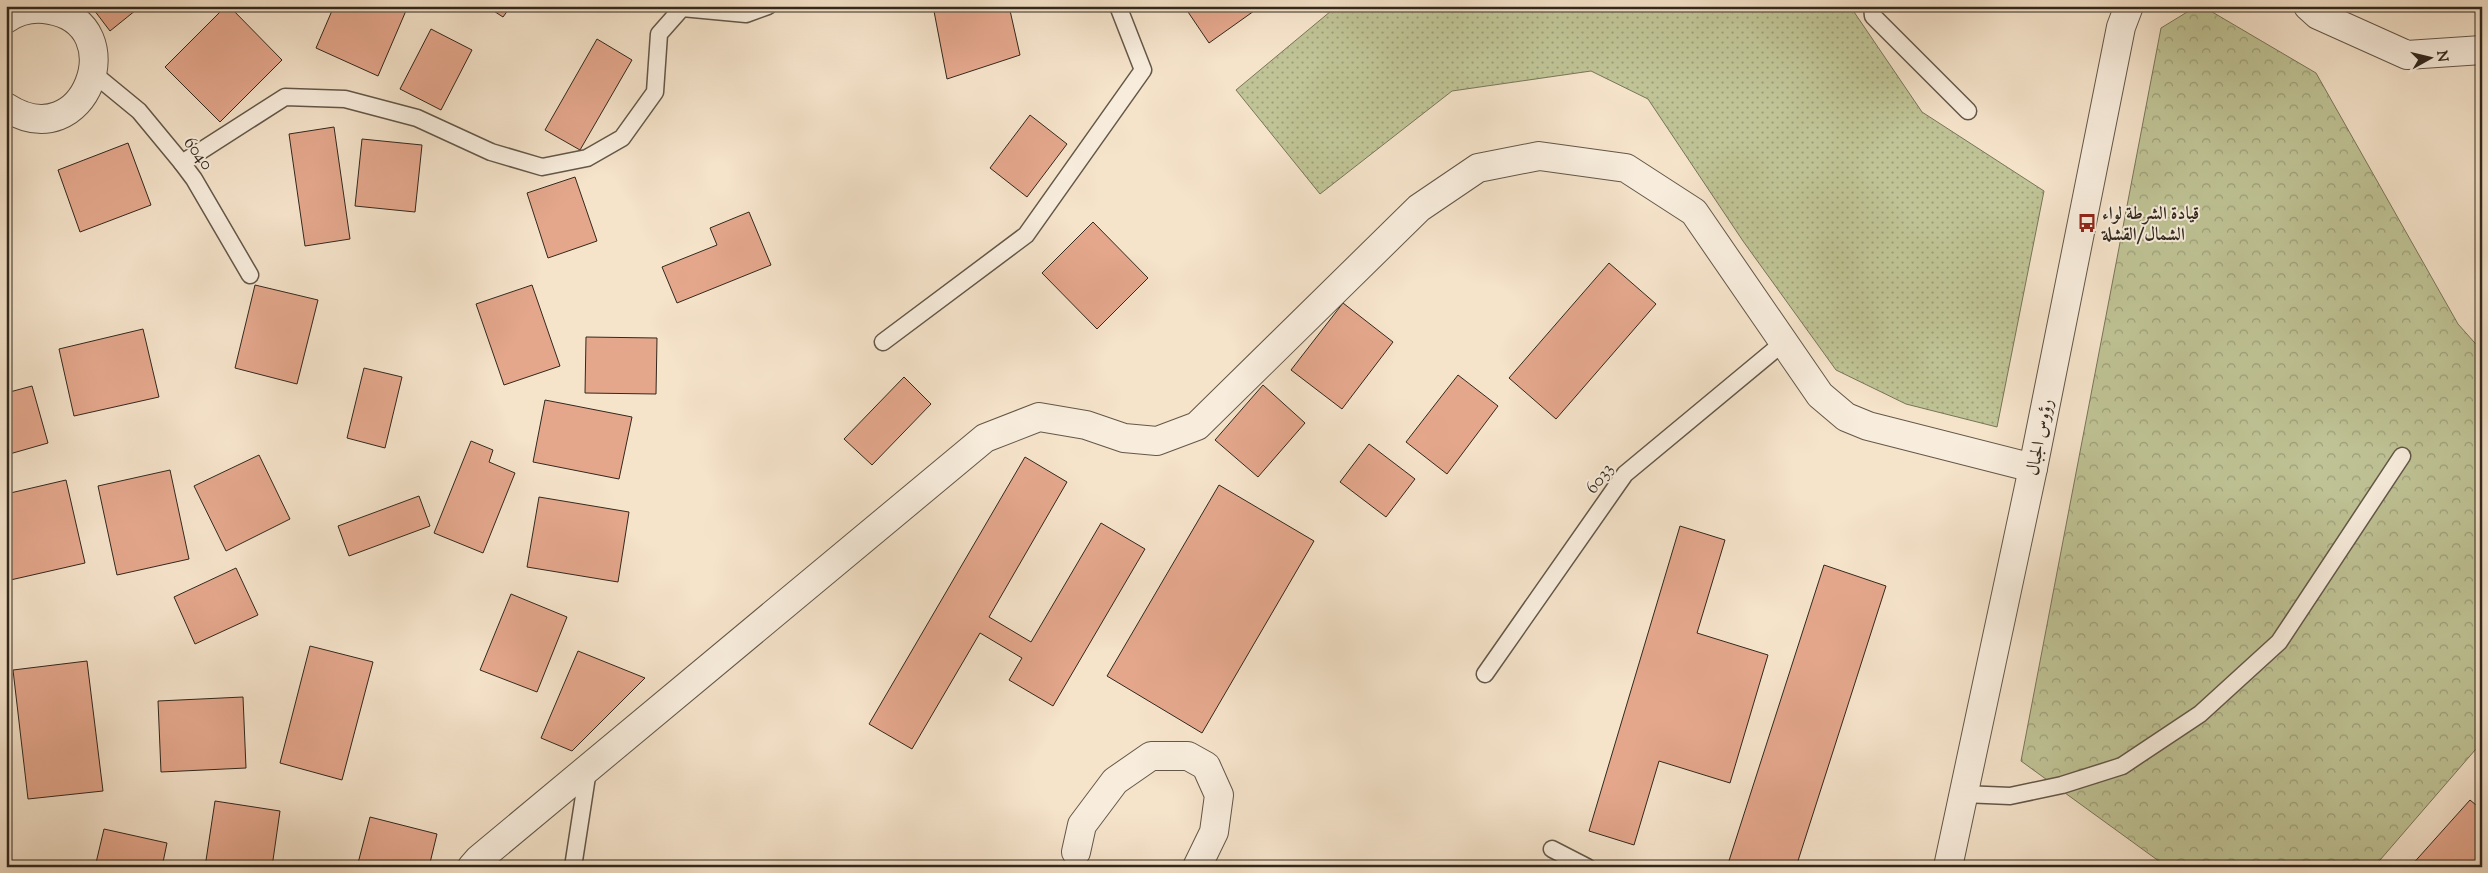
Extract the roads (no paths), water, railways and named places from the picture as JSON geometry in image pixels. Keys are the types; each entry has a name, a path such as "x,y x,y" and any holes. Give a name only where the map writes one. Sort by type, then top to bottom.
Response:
{"street":[{"name":"رؤوس الجبال","path":"1948,867 2033,468 2121,27 2129,6"},
{"path":"2308,6 2318,15 2407,54 2482,50"},
{"path":"11,119 51,118 66,112 79,102 88,90 94,74 94,58 91,43 83,29 71,18 57,11 41,8 18,12"},
{"path":"472,867 479,859 588,770 726,652 985,438 1039,417 1086,425 1124,438 1158,441 1198,426 1419,208 1478,168 1539,156 1626,168 1694,212 1820,395 1846,416 1868,426 2033,468"},
{"path":"1076,852 1082,825 1115,781 1151,756 1188,756 1206,766 1219,795 1214,832 1197,867"}],"lane":[{"path":"182,163 285,97 345,99 417,118 491,152 542,167 587,158 622,138 655,92 659,34 682,8 746,14 768,6"},
{"path":"882,342 1026,235 1143,70 1118,6"},
{"path":"1872,6 1873,16 1968,111"},
{"name":"6040","path":"94,74 139,111 182,163 194,179 250,275"},
{"name":"6033","path":"1485,674 1625,474 1784,342"},
{"path":"1963,794 2010,796 2062,785 2122,766 2200,714 2279,642 2402,456"},
{"path":"573,867 588,770"},
{"path":"1552,849 1587,867"}],"place":[{"name":"قيادة الشرطة لواء الشمال/القشلة","path":"2087,223"}]}
